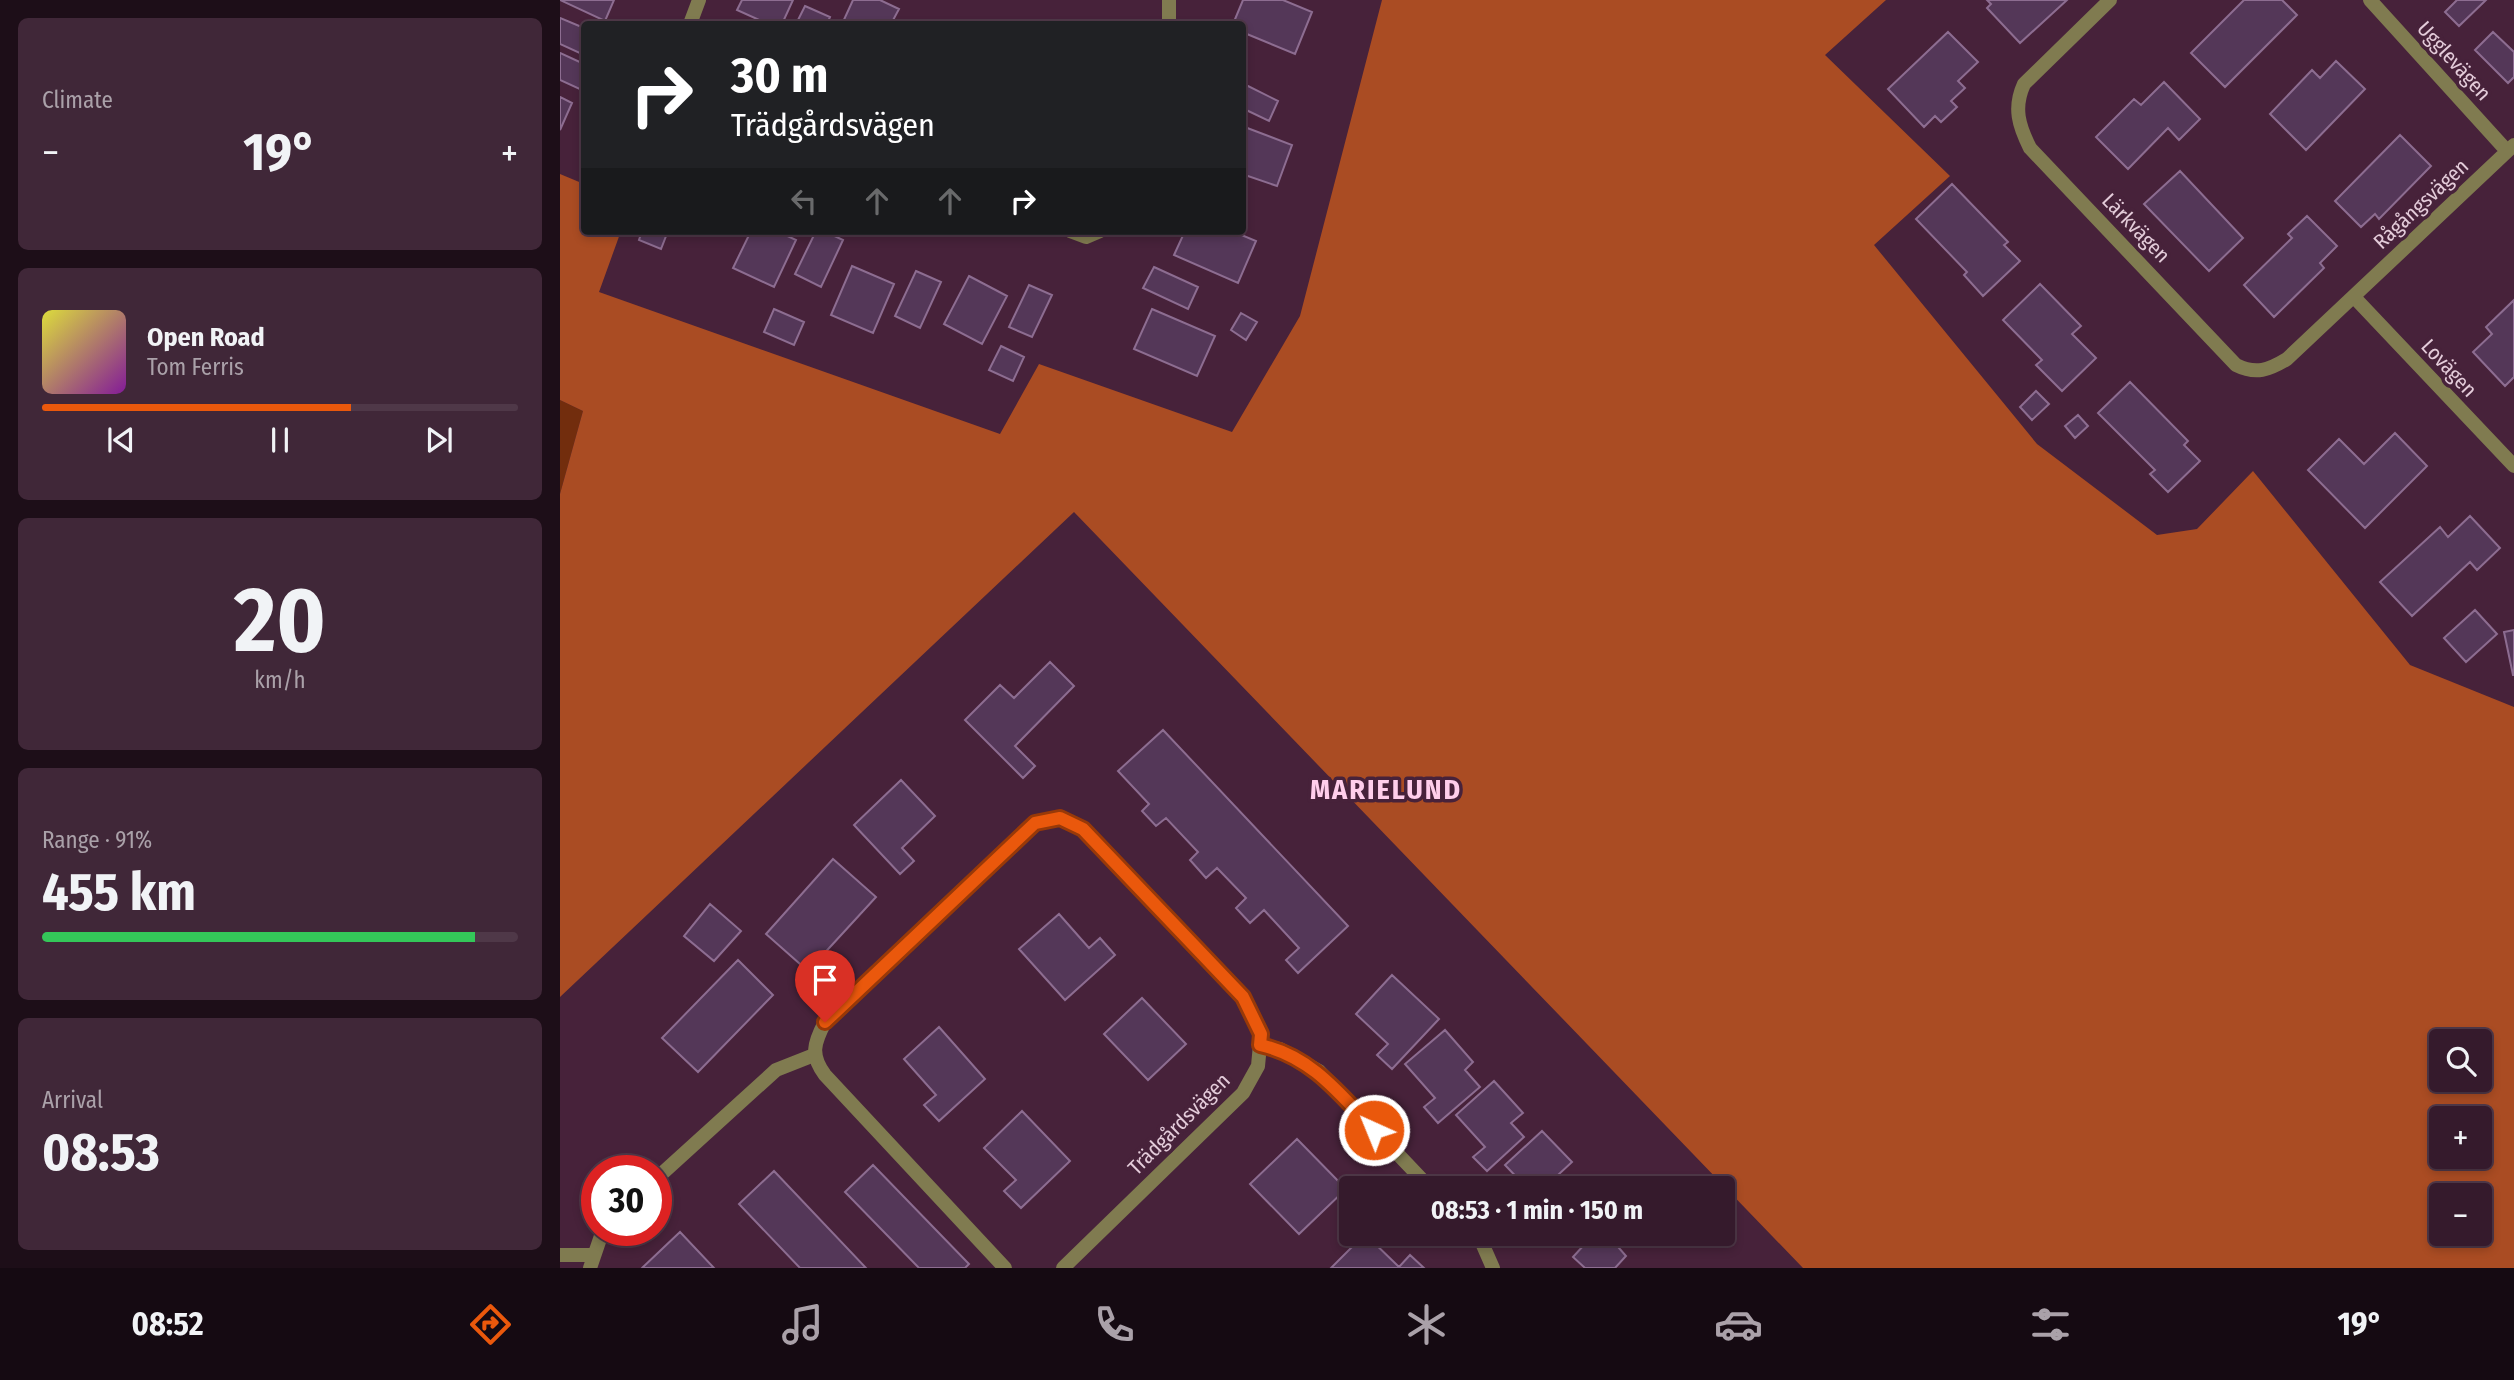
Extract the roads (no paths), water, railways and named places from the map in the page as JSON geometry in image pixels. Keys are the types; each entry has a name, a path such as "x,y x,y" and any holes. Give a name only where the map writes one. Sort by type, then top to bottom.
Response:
{"street":[{"path":"691,21 699,0"},
{"path":"1169,0 1169,21"},
{"name":"Lärkvägen","path":"2109,0 2024,84 2018,97 2018,124 2030,148 2236,365 2246,370 2268,371 2287,359 2355,295"},
{"name":"Ugglevägen","path":"2370,0 2511,148"},
{"name":"Rågångsvägen","path":"2355,295 2511,148"},
{"name":"Lovägen","path":"2355,295 2514,466"},
{"path":"1005,1268 825,1075 814,1055 814,1043 825,1022 1035,823 1060,818 1083,829 1243,997 1261,1034 1260,1045 1280,1049 1319,1071 1419,1176"},
{"name":"Trädgårdsvägen","path":"1063,1268 1243,1093 1258,1066 1260,1045"},
{"path":"672,1164 776,1070 814,1055"},
{"path":"1483,1246 1493,1268"},
{"path":"560,1255 592,1262"}],"district":[{"name":"MARIELUND","path":"1386,789"}]}
